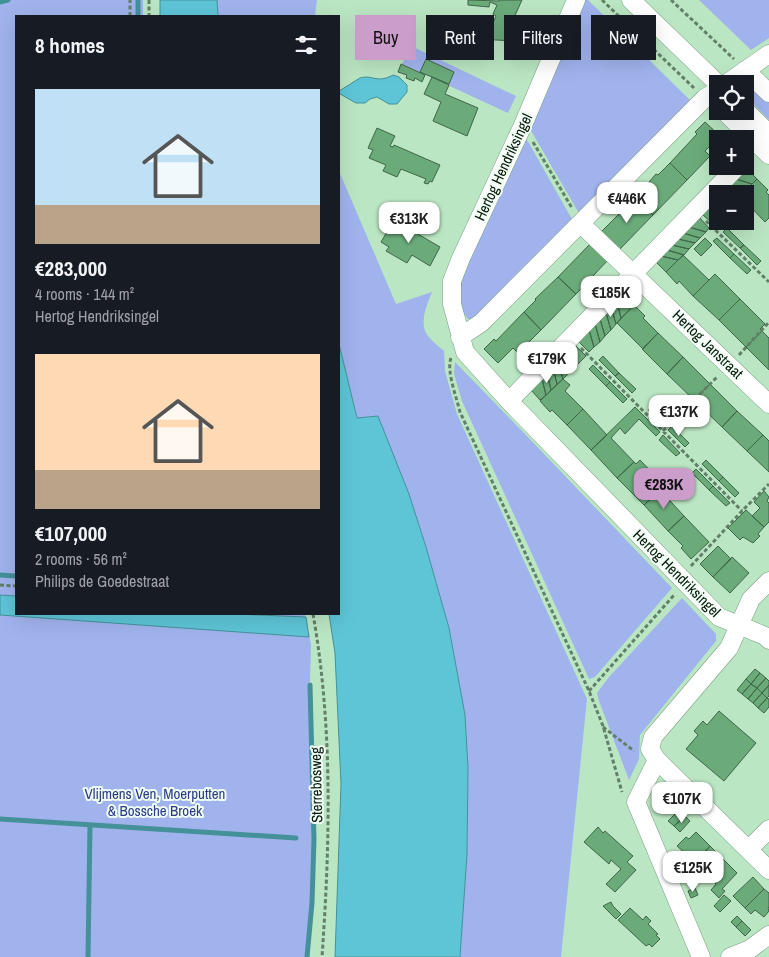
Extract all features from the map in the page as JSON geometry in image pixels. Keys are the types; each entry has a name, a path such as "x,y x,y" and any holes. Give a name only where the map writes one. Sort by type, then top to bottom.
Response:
{"street":[{"name":"Hertog Hendriksingel","path":"576,0 523,126 452,281 452,304 460,337 465,352 509,400 719,618 765,636 769,640"},
{"path":"631,0 709,75"},
{"path":"739,75 769,54"},
{"path":"746,70 769,93"},
{"path":"460,337 481,323 709,102"},
{"path":"735,120 766,145"},
{"path":"751,120 766,145"},
{"path":"754,153 766,145"},
{"path":"509,400 729,175"},
{"name":"Hertog Janstraat","path":"581,224 634,272 769,404"},
{"path":"701,957 636,802 654,754 653,736 729,648 751,599 769,581"},
{"path":"654,754 769,870"},
{"path":"749,850 769,829"},
{"path":"730,957 754,953 769,934"}],"path":[{"path":"130,0 130,15"},
{"path":"149,0 149,15"},
{"path":"602,0 709,94"},
{"path":"670,0 746,70"},
{"path":"523,126 581,224"},
{"path":"695,210 769,282"},
{"path":"663,431 769,322"},
{"path":"460,337 449,362 460,412 589,691 603,726 621,792 636,802"},
{"path":"570,337 742,511"},
{"path":"589,691 742,511 769,484"},
{"path":"0,585 15,586"},
{"name":"Sterrebosweg","path":"313,615 320,656 326,736 328,830 322,957"},
{"path":"603,726 633,751 654,754"}],"green space":[{"name":"Vlijmens Ven, Moerputten & Bossche Broek","path":"0,0 143,0 143,15 15,15 15,615 305,615 311,645 309,713 314,839 312,903 307,957 0,957"},
{"path":"217,0 317,0 315,15 218,15"},
{"path":"584,0 588,0 603,15 591,15 591,60 649,60 690,100 580,215 530,129 559,60 581,60 581,15 578,15"},
{"path":"699,0 769,0 769,38 751,50"},
{"path":"416,48 426,53 426,60 440,60 516,96 508,113 402,64 404,60 416,60"},
{"path":"754,84 769,97 769,120 754,104"},
{"path":"526,138 573,221 475,319 468,319 459,301 461,284 468,261"},
{"path":"340,173 396,304 432,292 425,314 425,331 444,351 445,371 457,414 587,699 561,957 460,957 467,854 468,768 465,715 449,628 409,494 357,418 340,348"},
{"path":"455,362 672,588 595,677 589,679 462,401 454,374"},
{"path":"682,598 716,634 716,641 640,735 639,759 629,780 597,693 609,677"}],"shaded area":[{"path":"160,0 217,0 218,15 160,15"},
{"path":"393,75 399,77 407,85 407,92 397,104 389,104 377,97 365,103 356,103 340,94 340,90 360,78 387,78"},
{"path":"340,348 357,418 378,416 409,494 449,628 465,715 468,768 467,854 460,957 335,957 341,784 335,653 329,615 340,615"},
{"path":"0,595 15,596 15,615 259,615 306,617 309,637 0,615"}],"building":[{"path":"468,0 522,0 515,15 504,15 504,40 494,40 494,21 496,16 493,14 497,5 490,2 489,7 468,5"},
{"path":"426,59 454,72 449,84 420,72"},
{"path":"401,64 425,75 422,82 415,78 414,81 406,78 407,75 398,72"},
{"path":"432,77 449,85 445,94 478,108 467,136 433,121 441,102 424,94"},
{"path":"705,122 714,130 709,130 709,147 705,151 709,157 687,180 670,163 697,134 695,132"},
{"path":"377,128 395,136 390,146 393,147 394,145 440,165 432,182 424,183 426,179 401,169 397,177 383,171 386,165 369,158 373,150 368,148"},
{"path":"670,163 687,180 653,215 635,198 656,174 658,175"},
{"path":"740,175 753,175 757,179 752,184 736,179"},
{"path":"736,179 752,184 751,185 731,185"},
{"path":"757,179 768,190 766,192 769,195 769,218 765,222 754,210 754,185 751,185"},
{"path":"635,198 653,215 619,250 601,232"},
{"path":"709,208 709,220 702,214"},
{"path":"699,217 709,228 706,232 689,227"},
{"path":"394,220 440,247 430,266 412,255 407,263 386,251 389,247 381,242"},
{"path":"689,227 706,232 700,238 683,233"},
{"path":"729,230 744,245 740,248 723,232"},
{"path":"683,233 700,238 695,243 678,239"},
{"path":"705,238 712,245 701,256 694,249"},
{"path":"717,238 734,254 730,258 713,241"},
{"path":"678,239 695,243 689,249 672,245"},
{"path":"592,242 609,259 576,294 558,277"},
{"path":"672,245 689,249 684,255 667,250"},
{"path":"744,245 761,261 757,265 740,248"},
{"path":"667,250 684,255 678,260 661,256"},
{"path":"734,254 751,270 747,274 730,258"},
{"path":"683,255 709,280 693,296 679,281 677,284 666,272"},
{"path":"661,256 678,260 666,272 656,262"},
{"path":"715,274 740,299 719,320 693,296"},
{"path":"558,277 576,294 541,330 524,312"},
{"path":"623,295 634,305 621,318 617,302"},
{"path":"740,299 765,324 760,329 762,331 746,347 719,320"},
{"path":"617,302 621,318 616,324 611,307"},
{"path":"634,305 645,316 643,318 658,333 643,349 617,323"},
{"path":"611,307 616,324 611,330 606,313"},
{"path":"524,312 541,330 518,353 513,348 498,363 484,349 494,339 496,341"},
{"path":"606,313 611,330 605,336 600,319"},
{"path":"600,319 605,336 600,342 595,324"},
{"path":"595,324 600,342 594,347 589,330"},
{"path":"589,330 594,347 589,352 578,341"},
{"path":"762,331 769,338 769,370 746,347"},
{"path":"658,333 683,357 667,374 642,349"},
{"path":"575,345 586,356 574,368 569,351"},
{"path":"569,351 574,368 568,374 564,356"},
{"path":"564,356 568,374 563,379 558,362"},
{"path":"603,356 619,373 615,376 599,360"},
{"path":"683,357 710,384 694,400 667,374"},
{"path":"558,362 563,379 557,384 553,368"},
{"path":"593,365 610,382 606,386 589,369"},
{"path":"553,368 557,384 551,390 547,373"},
{"path":"547,373 551,390 546,395 542,379"},
{"path":"619,373 636,389 632,393 615,376"},
{"path":"542,379 546,395 540,400 531,390"},
{"path":"563,379 570,385 565,391 583,409 567,425 552,410 550,412 540,401"},
{"path":"610,382 627,399 623,403 606,386"},
{"path":"710,384 737,411 722,427 694,400"},
{"path":"652,406 669,423 665,427 648,410"},
{"path":"635,407 660,432 656,436 639,419 625,434 620,428 611,438 634,462 617,478 591,450"},
{"path":"583,409 607,435 591,450 567,425"},
{"path":"737,411 763,435 747,451 722,427"},
{"path":"672,426 689,443 685,447 668,430"},
{"path":"663,435 680,453 676,456 659,440"},
{"path":"763,435 769,441 769,472 747,451"},
{"path":"640,460 663,484 659,488 660,490 644,505 617,478 634,462 636,464"},
{"path":"706,460 723,477 719,481 702,464"},
{"path":"696,469 713,486 709,490 692,473"},
{"path":"723,477 739,493 735,497 719,481"},
{"path":"713,486 730,503 726,506 709,490"},
{"path":"660,490 684,516 668,531 644,505"},
{"path":"764,491 769,497 767,501 769,503 769,522 764,527 752,516 760,508 754,502"},
{"path":"746,510 764,527 758,534 760,536 753,543 743,537 740,540 728,528"},
{"path":"684,516 709,542 691,559 681,548 683,546 668,531"},
{"path":"718,546 731,559 713,577 700,564"},
{"path":"732,557 749,573 730,593 713,577"},
{"path":"755,669 760,673 751,684 746,679"},
{"path":"760,673 766,678 757,688 751,684"},
{"path":"766,678 769,681 769,685 762,693 757,688"},
{"path":"746,679 751,684 742,694 737,690"},
{"path":"751,684 757,688 748,699 742,694"},
{"path":"769,685 769,696 767,698 762,693"},
{"path":"757,688 762,693 753,703 748,699"},
{"path":"762,693 767,698 758,708 753,703"},
{"path":"767,698 769,699 769,707 764,713 758,708"},
{"path":"719,711 756,743 724,781 686,749 698,735 694,731 703,721 707,725"},
{"path":"679,810 685,816 674,826 668,821"},
{"path":"685,816 690,821 680,832 674,826"},
{"path":"598,827 633,856 627,862 636,870 615,892 606,884 621,869 611,860 609,864 584,842"},
{"path":"696,832 710,846 688,870 679,861 686,854 677,846 686,837 689,839"},
{"path":"710,846 723,859 707,875 695,863"},
{"path":"723,859 737,873 722,889 725,891 719,898 711,890 716,884 707,875"},
{"path":"753,877 764,889 745,908 733,896"},
{"path":"695,888 698,895 691,898 688,891"},
{"path":"764,889 769,893 769,911 764,917 755,910 751,914 745,908"},
{"path":"724,895 731,901 720,912 714,906"},
{"path":"611,902 621,914 616,919 603,906"},
{"path":"630,908 643,920 646,916 651,921 648,924 658,934 656,935 660,939 652,947 649,944 646,946 618,920"},
{"path":"737,916 742,921 736,927 731,922"},
{"path":"742,921 751,930 745,936 736,927"}],"waterway":[{"path":"0,2 8,0"},
{"path":"138,0 138,15"},
{"path":"0,575 15,576"},
{"path":"307,957 312,903 314,839 310,685"},
{"path":"0,819 296,838"},
{"path":"88,957 90,825"}]}
